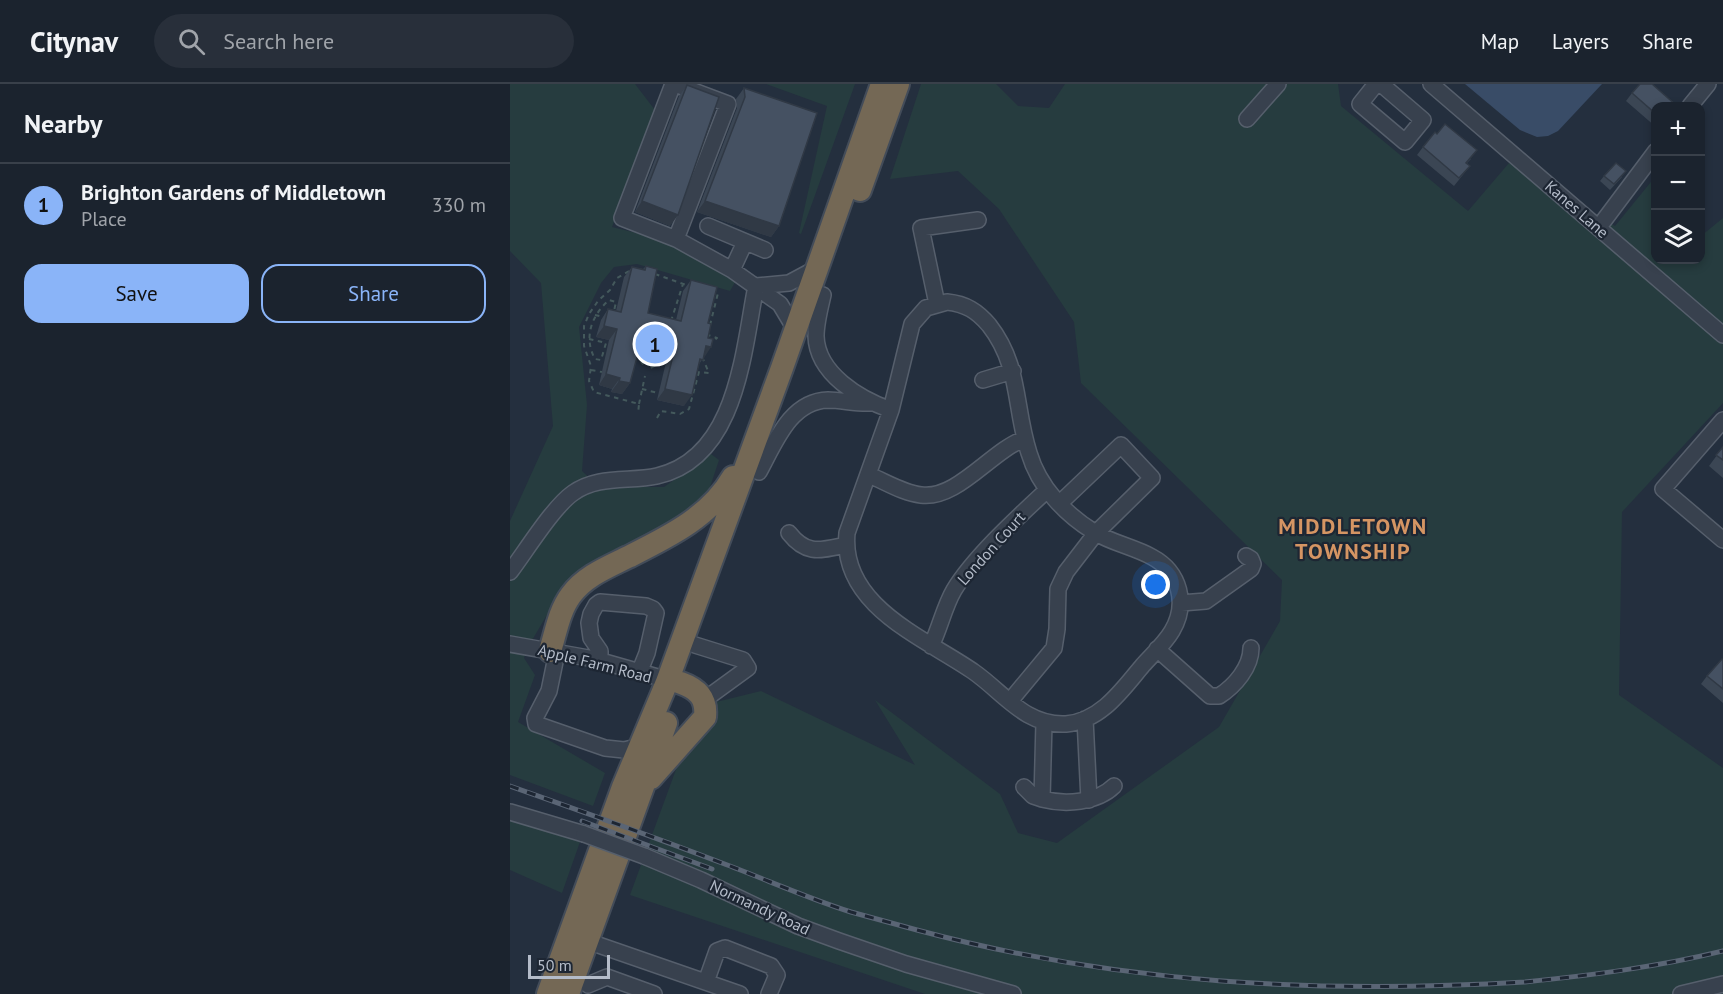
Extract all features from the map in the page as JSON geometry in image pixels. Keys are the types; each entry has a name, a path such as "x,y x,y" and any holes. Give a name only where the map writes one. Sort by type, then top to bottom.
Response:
{"highway":[{"path":"581,987 587,942 638,800 674,682 754,442 882,84"},
{"path":"548,994 623,788 641,746 695,645 898,84"},
{"path":"554,651 565,605 578,587 606,568 664,539 704,512 731,482 754,442"},
{"path":"638,800 662,764 705,717 704,700 693,687 674,682"}],"street":[{"path":"676,239 728,104 674,84 622,218 676,239 732,270 780,304 795,329"},
{"path":"1247,119 1278,84"},
{"name":"Kanes Lane","path":"1431,84 1723,335"},
{"path":"1693,102 1708,84"},
{"path":"1599,227 1652,156"},
{"path":"937,304 921,228 978,220"},
{"path":"708,226 765,250"},
{"path":"732,270 744,242"},
{"path":"756,286 789,283 817,268"},
{"path":"510,572 557,510 573,494 585,487 609,480 669,473 682,467 704,449 717,429 735,389 756,286"},
{"path":"823,295 816,334 822,359 842,383 870,403 891,410"},
{"path":"957,303 975,311 997,335 1013,371 1024,439 1032,462 1047,490 1080,523 1096,533 1150,556 1166,567 1178,583 1181,603 1178,620 1172,631 1100,712 1066,724 1044,722 1021,711 977,674 893,621 865,591 853,573 846,545 851,520 891,410 912,324 926,309 937,304 957,303"},
{"path":"983,380 1013,371"},
{"path":"759,472 785,425 805,406 826,400 858,404 870,403"},
{"path":"1723,420 1664,489 1723,540"},
{"path":"869,475 914,494 937,494 959,483 1010,444 1024,439"},
{"path":"1010,701 1054,648 1057,629 1057,600 1061,579 1096,533 1152,478 1121,445 1059,504"},
{"name":"London Court","path":"931,646 950,599 962,579 1018,517 1047,490"},
{"path":"789,533 803,547 815,551 846,545"},
{"path":"1181,603 1206,601 1251,569 1253,564 1246,556"},
{"path":"600,661 600,651 591,638 589,623 596,605 600,602 646,606 656,613 647,653 639,673"},
{"name":"Apple Farm Road","path":"510,644 600,661 674,682"},
{"path":"695,645 742,660 748,669 704,700"},
{"path":"1157,649 1210,696 1218,696 1235,682 1248,664 1251,648"},
{"path":"554,651 549,691 535,718 536,724 604,748 624,750 641,746"},
{"path":"1085,719 1089,800"},
{"path":"1042,799 1044,722"},
{"path":"1024,787 1033,796 1049,801 1098,798 1114,786"},
{"name":"Normandy Road","path":"510,812 584,834 644,856 789,922 839,942 906,964 1013,994"},
{"path":"587,942 740,994"},
{"path":"706,982 717,951 725,948 771,966 777,975 769,994"},
{"path":"581,987 608,977 654,994"},
{"path":"1681,994 1723,984"}],"path":[{"path":"631,270 621,274 593,306 584,326 584,346 591,370 590,384 597,394 639,404"},
{"path":"648,272 691,286 689,293"},
{"path":"671,321 683,284"},
{"path":"708,345 717,339 708,336 718,293 709,290"},
{"path":"606,293 609,300"},
{"path":"589,339 598,339 606,343 601,360 595,359 589,339 595,315 609,300"},
{"path":"595,315 611,319 616,302 609,300"},
{"path":"707,311 713,313"},
{"path":"634,350 648,367"},
{"path":"648,367 651,354"},
{"path":"657,418 661,411 680,414 689,409 699,372 709,373 703,363 703,354"},
{"path":"648,367 667,358"},
{"path":"591,370 602,372"},
{"path":"638,414 645,376"},
{"path":"642,389 658,393"}],"green space":[{"path":"510,84 635,84 655,110 612,227 661,239 737,279 730,291 637,264 614,267 601,283 579,327 587,405 582,471 599,487 664,487 711,454 719,460 706,499 554,603 528,647 524,658 535,675 518,722 605,773 593,806 510,775 510,521 553,426 541,283 510,251"},
{"path":"766,84 855,84 801,234 799,233 827,106"},
{"path":"921,84 996,84 1018,106 1049,108 1065,84 1338,84 1341,106 1468,211 1509,163 1615,226 1651,182 1651,264 1705,264 1705,233 1723,218 1723,403 1622,512 1619,695 1723,768 1723,994 925,994 630,895 696,715 712,703 761,691 915,765 875,700 1000,794 1018,833 1057,843 1219,727 1280,621 1282,580 1081,383 1074,322 999,209 958,171 890,179"},
{"path":"510,817 581,839 562,893 510,870"}],"water":[{"path":"1465,84 1602,84 1558,131 1548,136 1537,137 1520,130"}],"building":[{"path":"1640,84 1652,84 1672,102 1651,102 1651,110 1632,93"},
{"path":"687,85 719,97 678,215 642,201"},
{"path":"744,88 817,113 779,226 705,201 745,97"},
{"path":"1445,124 1477,150 1466,163 1470,166 1459,178 1423,147"},
{"path":"1616,163 1626,171 1614,184 1604,176"},
{"path":"646,266 657,269 648,313 681,321 691,280 717,287 708,323 711,324 708,338 713,339 711,347 706,346 703,360 700,359 692,395 665,389 675,347 642,339 630,383 619,381 620,378 606,374 617,329 604,326 608,309 621,312 632,267 645,270"},
{"path":"1723,447 1723,460 1716,455"},
{"path":"1723,660 1723,689 1707,676"}],"railway":[{"path":"510,786 851,912 993,948 1068,963 1219,981 1371,987 1525,982 1649,966 1723,951"},
{"path":"582,821 712,869"}],"place":[{"name":"Brighton Gardens of Middletown","path":"655,344"}],"district":[{"name":"MIDDLETOWN TOWNSHIP","path":"1353,539"}]}
